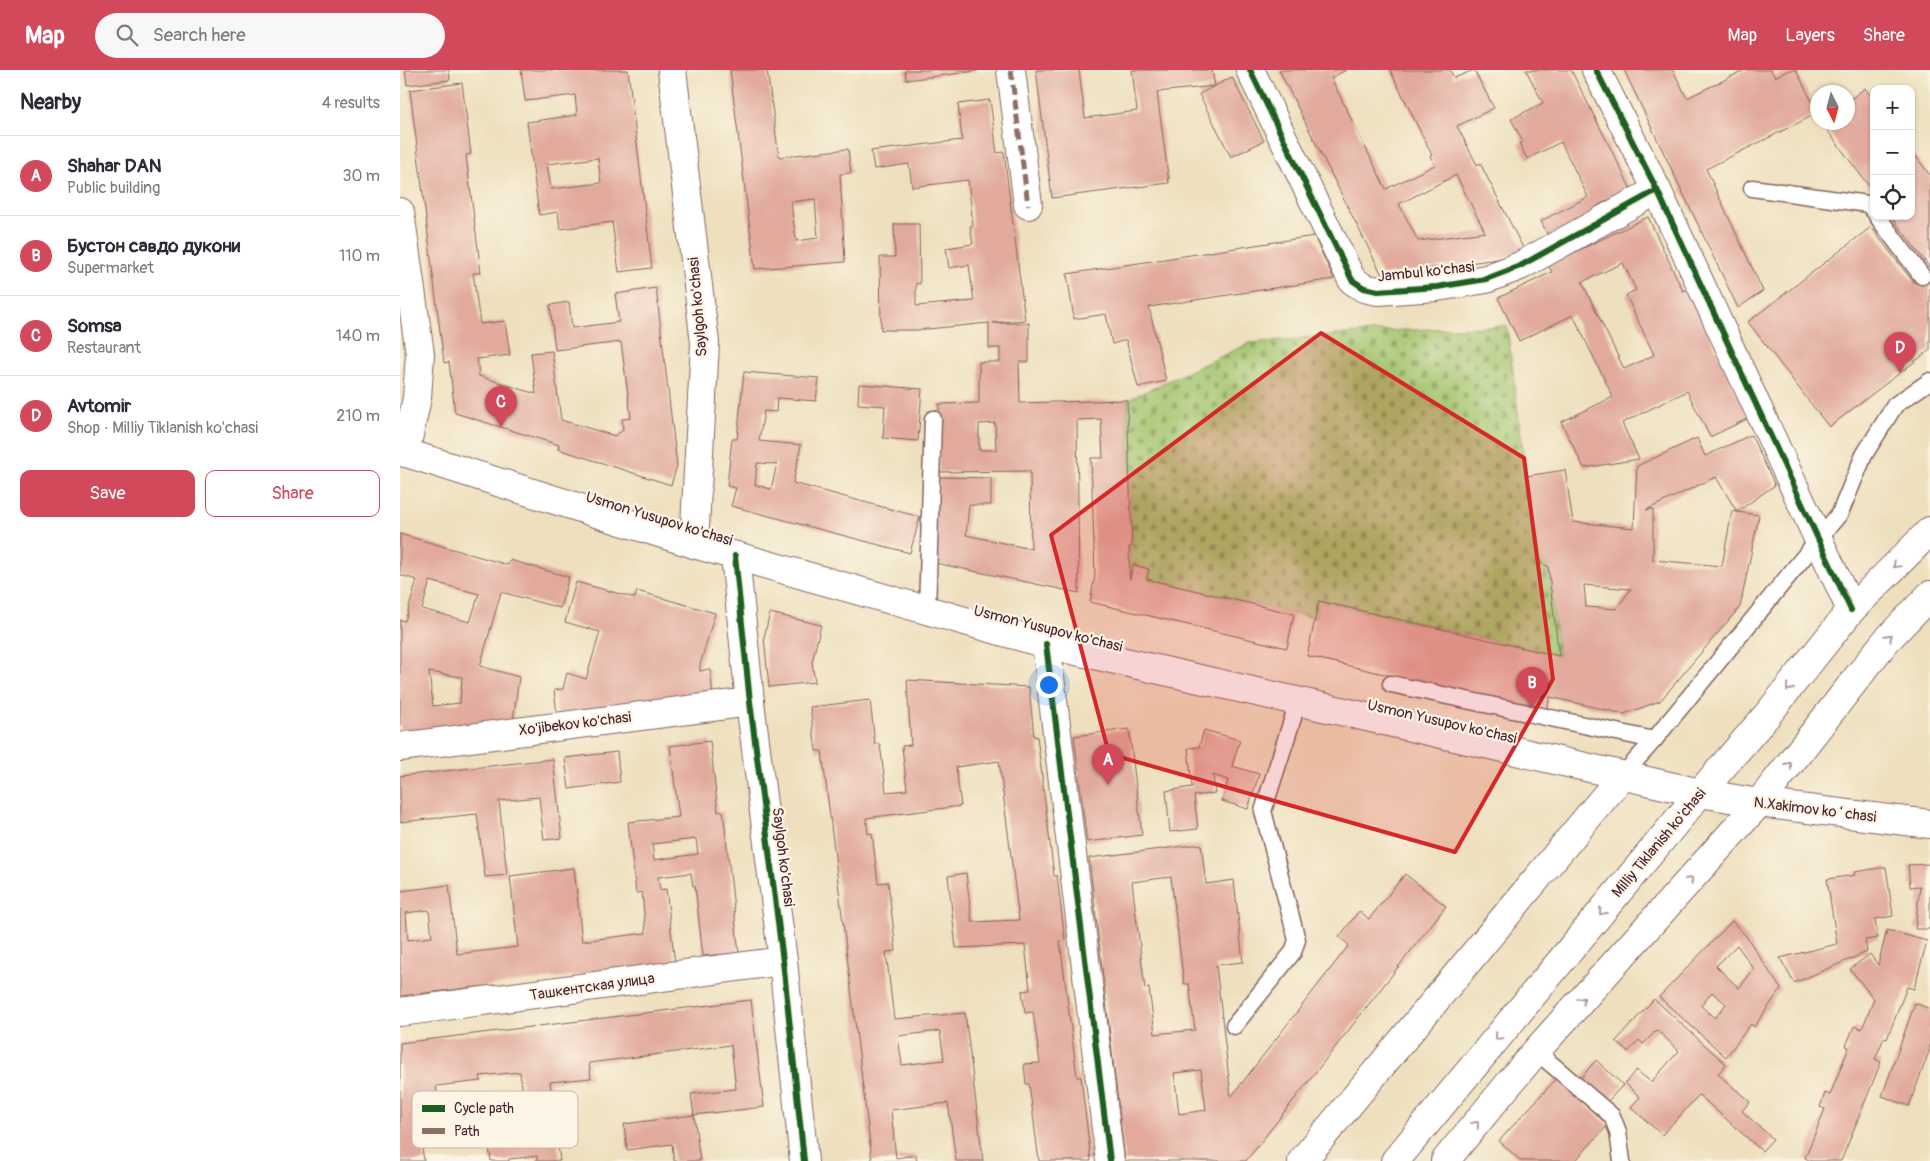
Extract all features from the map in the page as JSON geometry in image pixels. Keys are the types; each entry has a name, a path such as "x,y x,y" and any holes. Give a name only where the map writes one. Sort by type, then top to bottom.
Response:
{"street":[{"name":"Saylgoh ko'chasi","path":"672,70 704,343 694,544"},
{"path":"1011,70 1028,205"},
{"name":"Jambul ko'chasi","path":"1250,70 1352,280 1364,288 1378,291 1398,290 1437,287 1486,279 1520,266 1657,190"},
{"path":"1596,70 1657,190 1851,610"},
{"path":"400,212 420,354 417,398 402,452"},
{"name":"Usmon Yusupov ko'chasi","path":"402,452 694,544 1046,644 1700,793"},
{"name":"Milliy Tiklanish ko'chasi","path":"1395,1161 1700,793 1768,714 1851,610 1930,531"},
{"name":"Saylgoh ko'chasi","path":"735,556 750,702 783,961 804,1161"},
{"path":"1445,1161 1536,1051 1759,803 1884,642 1930,595"},
{"path":"1046,644 1110,1161"},
{"name":"Xo'jibekov ko'chasi","path":"400,747 750,702"},
{"path":"1302,1161 1622,776"},
{"name":"N.Xakimov koʻchasi","path":"1700,793 1759,803 1930,824"},
{"name":"Ташкентская улица","path":"400,1012 783,961"}],"lane":[{"path":"1752,188 1868,204 1870,206"},
{"path":"1880,220 1922,276"},
{"path":"1622,776 1820,540 1840,513 1864,455 1895,405 1930,381"},
{"path":"927,610 933,419"},
{"path":"1391,684 1654,740"},
{"path":"1234,1026 1293,952 1297,940 1262,811 1298,702"},
{"path":"1536,1051 1612,1116 1618,1132 1622,1161"}],"highlighted area":[{"path":"1321,333 1524,458 1553,679 1455,852 1109,754 1051,535"}],"green space":[{"path":"1507,326 1526,476 1541,564 1548,566 1559,656 1320,601 1315,618 1294,614 1147,579 1149,569 1134,565 1130,579 1129,547 1132,547 1127,400 1250,343 1381,331"}],"building":[{"path":"405,70 449,70 450,80 407,85"},
{"path":"521,70 628,70 652,268 619,272 612,222 560,229 558,212 539,215 527,122 577,115 575,95 525,101","holes":["598,158 601,183 551,189 547,164"]},
{"path":"730,70 767,70 779,157 848,149 851,173 840,174 845,262 755,269","holes":["815,199 818,238 796,241 791,202"]},
{"path":"905,70 977,70 977,71 906,80"},
{"path":"1036,70 1079,70 1085,118 1137,111 1132,70 1212,70 1215,86 1157,92 1169,183 1052,198"},
{"path":"1279,70 1346,70 1331,78 1386,189 1435,165 1430,156 1432,155 1390,70 1450,70 1454,78 1474,70 1494,108 1457,126 1477,165 1480,163 1524,250 1498,259 1382,275","holes":["1456,175 1485,232 1418,241 1399,204"]},
{"path":"1526,70 1571,70 1631,189 1597,206 1601,212 1549,238 1541,221 1588,197 1561,142 1527,159 1519,143 1523,142 1511,119 1543,103"},
{"path":"1624,70 1673,70 1687,98 1745,70 1771,70 1775,77 1789,70 1796,70 1810,97 1810,117 1706,169 1763,291 1738,308"},
{"path":"1232,77 1264,141 1231,157 1199,94"},
{"path":"462,83 471,154 466,155 481,273 473,273 480,324 505,321 510,355 477,359 479,376 536,394 531,353 552,351 561,420 615,436 623,430 622,419 631,418 621,342 555,350 550,305 569,302 572,328 619,322 615,294 656,288 677,466 671,485 558,449 559,445 455,413 449,362 444,363 410,90"},
{"path":"1865,88 1870,95 1870,188 1827,130 1855,130 1855,96"},
{"path":"990,100 997,153 1004,152 1025,320 993,323 1029,323 1029,362 1019,362 1020,403 1127,400 1132,547 1129,547 1130,579 1133,565 1149,569 1147,579 1294,614 1287,648 1090,602 1095,576 1091,458 1103,458 1101,419 1077,420 1079,593 930,562 940,477 991,478 991,505 969,505 966,535 1031,549 1030,471 939,472 939,404 979,403 979,362 1000,362 1000,348 989,348 989,323 917,330 881,330 880,257 895,257 894,224 919,224 920,284 916,283 916,306 974,301 969,265 949,268 946,248 973,244 970,226 973,226 968,180 912,187 909,164 874,169 871,151 962,140 958,104","holes":["995,423 996,450 979,450 979,424"]},
{"path":"1915,155 1930,175 1930,268 1894,220 1915,220"},
{"path":"1648,217 1683,291 1687,289 1749,418 1710,437 1687,391 1622,423 1639,459 1584,468 1561,422 1613,397 1573,315 1519,341 1498,298 1552,272 1548,265","holes":["1623,263 1636,290 1626,295 1654,355 1624,369 1582,282"]},
{"path":"1871,227 1914,283 1930,270 1930,350 1829,427 1748,322"},
{"path":"1314,236 1334,279 1149,307 1166,381 1138,387 1126,340 1112,344 1106,314 1074,319 1067,274"},
{"path":"744,372 819,378 816,401 777,398 776,412 764,411 759,441 801,445 793,483 920,517 910,553 731,506 736,488 727,486 732,439 737,439","holes":["757,463 777,464 771,489 755,485"]},
{"path":"859,384 922,389 918,441 883,438 885,406 858,404"},
{"path":"1751,435 1775,485 1737,512 1759,515 1740,607 1660,701 1624,714 1550,697 1546,712 1307,656 1319,601 1559,656 1548,566 1541,564 1526,476 1565,470 1573,522 1634,528 1637,466 1697,438 1705,456","holes":["1716,477 1737,512 1732,511 1722,566 1653,560 1653,509 1646,510","1584,585 1631,589 1616,609 1586,607"]},
{"path":"400,534 508,565 510,560 569,577 560,608 501,592 480,666 519,677 513,720 400,733 400,620 405,621 417,580 400,575","holes":["430,581 479,594 470,622 422,609","429,672 462,677 460,703 433,706"]},
{"path":"576,582 635,598 637,591 715,613 700,665 700,671 710,669 713,696 557,714 554,690 563,689 567,673 586,679 600,632 565,622"},
{"path":"770,613 821,625 812,662 815,682 769,687 764,637"},
{"path":"907,680 1029,687 1034,737 1037,736 1054,876 1057,876 1065,940 1060,941 1077,1077 1081,1077 1091,1161 1039,1161 1029,1084 1026,1084 1024,1064 1040,1063 1033,1012 1025,1013 1022,991 1030,990 1025,945 956,948 948,876 966,873 972,922 1019,920 999,761 956,767 961,806 866,818 868,834 872,833 878,883 888,882 896,951 886,952 894,1019 965,1013 983,1161 956,1161 948,1103 891,1110 896,1158 916,1155 917,1161 872,1161 822,751 816,751 810,707 870,700 875,744 880,744 886,792 907,790 902,746 911,745","holes":["940,1031 944,1060 902,1065 898,1036"]},
{"path":"1129,729 1142,835 1087,842 1074,736"},
{"path":"1204,730 1240,740 1232,766 1259,774 1248,809 1222,801 1228,780 1213,775 1215,793 1194,796 1198,829 1170,832 1166,791 1192,787 1188,748 1199,747"},
{"path":"710,741 718,812 723,811 739,953 703,956 695,886 693,886 691,873 658,877 660,890 666,889 675,964 400,996 400,891 449,885 457,954 518,947 510,876 574,868 582,941 646,933 642,892 636,893 628,822 679,817 670,746","holes":["696,839 698,854 654,860 652,844","429,910 432,937 408,940 406,913"]},
{"path":"617,752 620,782 569,789 565,758"},
{"path":"553,759 562,838 544,840 539,797 499,801 507,875 485,877 477,814 400,822 400,776"},
{"path":"1201,844 1206,884 1234,880 1243,962 1216,965 1231,1097 1349,945 1339,937 1359,911 1369,919 1405,874 1446,906 1246,1161 1125,1161 1089,858","holes":["1171,877 1184,984 1189,984 1195,1030 1155,1034 1149,988 1145,989 1132,882","1201,1070 1206,1110 1179,1114 1174,1073"]},
{"path":"1930,864 1930,929 1915,929 1920,886 1910,887 1908,865"},
{"path":"1886,867 1893,916 1875,919 1878,938 1865,940 1867,952 1794,983 1780,958 1837,944 1827,879 1855,875 1854,872"},
{"path":"1732,921 1746,936 1781,989 1754,1027 1751,1024 1726,1057 1659,997","holes":["1737,945 1754,969 1739,988 1716,966","1712,992 1726,1004 1715,1018 1701,1006"]},
{"path":"1887,930 1927,941 1914,989 1907,987 1887,1039 1884,1038 1875,1059 1881,1062 1841,1161 1811,1161 1805,1158 1825,1109 1820,1107 1825,1093 1830,1095 1849,1047 1846,1046 1854,1026 1862,1029 1874,999 1850,969 1870,954 1878,965"},
{"path":"1654,999 1726,1064 1718,1074 1750,1102 1742,1111 1773,1139 1762,1151 1699,1095 1662,1135 1631,1107 1640,1097 1625,1083 1636,1070 1651,1082 1679,1051 1657,1030 1643,1044 1639,1040 1628,1052 1616,1041"},
{"path":"751,1000 764,1107 694,1115 691,1094 736,1089 731,1045 589,1063 591,1078 550,1082 551,1091 523,1091 520,1072 480,1076 481,1081 436,1086 437,1091 412,1091 412,1148 422,1148 424,1161 400,1161 400,1043"},
{"path":"1915,1003 1930,1009 1930,1049 1909,1106 1882,1096"},
{"path":"1596,1060 1623,1085 1607,1102 1581,1078"},
{"path":"1556,1079 1608,1125 1575,1161 1521,1161 1499,1141"},
{"path":"694,1115 700,1161 674,1161 672,1144 627,1150 624,1124"},
{"path":"489,1148 558,1148 560,1161 537,1161 537,1156 509,1159 509,1161 491,1161"}],"marked path":[{"path":"1011,70 1028,205"}],"cycle path":[{"path":"1250,70 1352,280 1364,288 1378,291 1437,287 1486,279 1520,266 1657,190"},
{"path":"1596,70 1657,190 1851,610"},
{"path":"735,556 750,702 783,961 804,1161"},
{"path":"1046,644 1110,1161"}],"place":[{"name":"Avtomir","path":"1900,373"},
{"name":"Somsa","path":"501,427"},
{"name":"Бустон савдо дукони","path":"1532,708"},
{"name":"Shahar DAN","path":"1108,785"}]}
